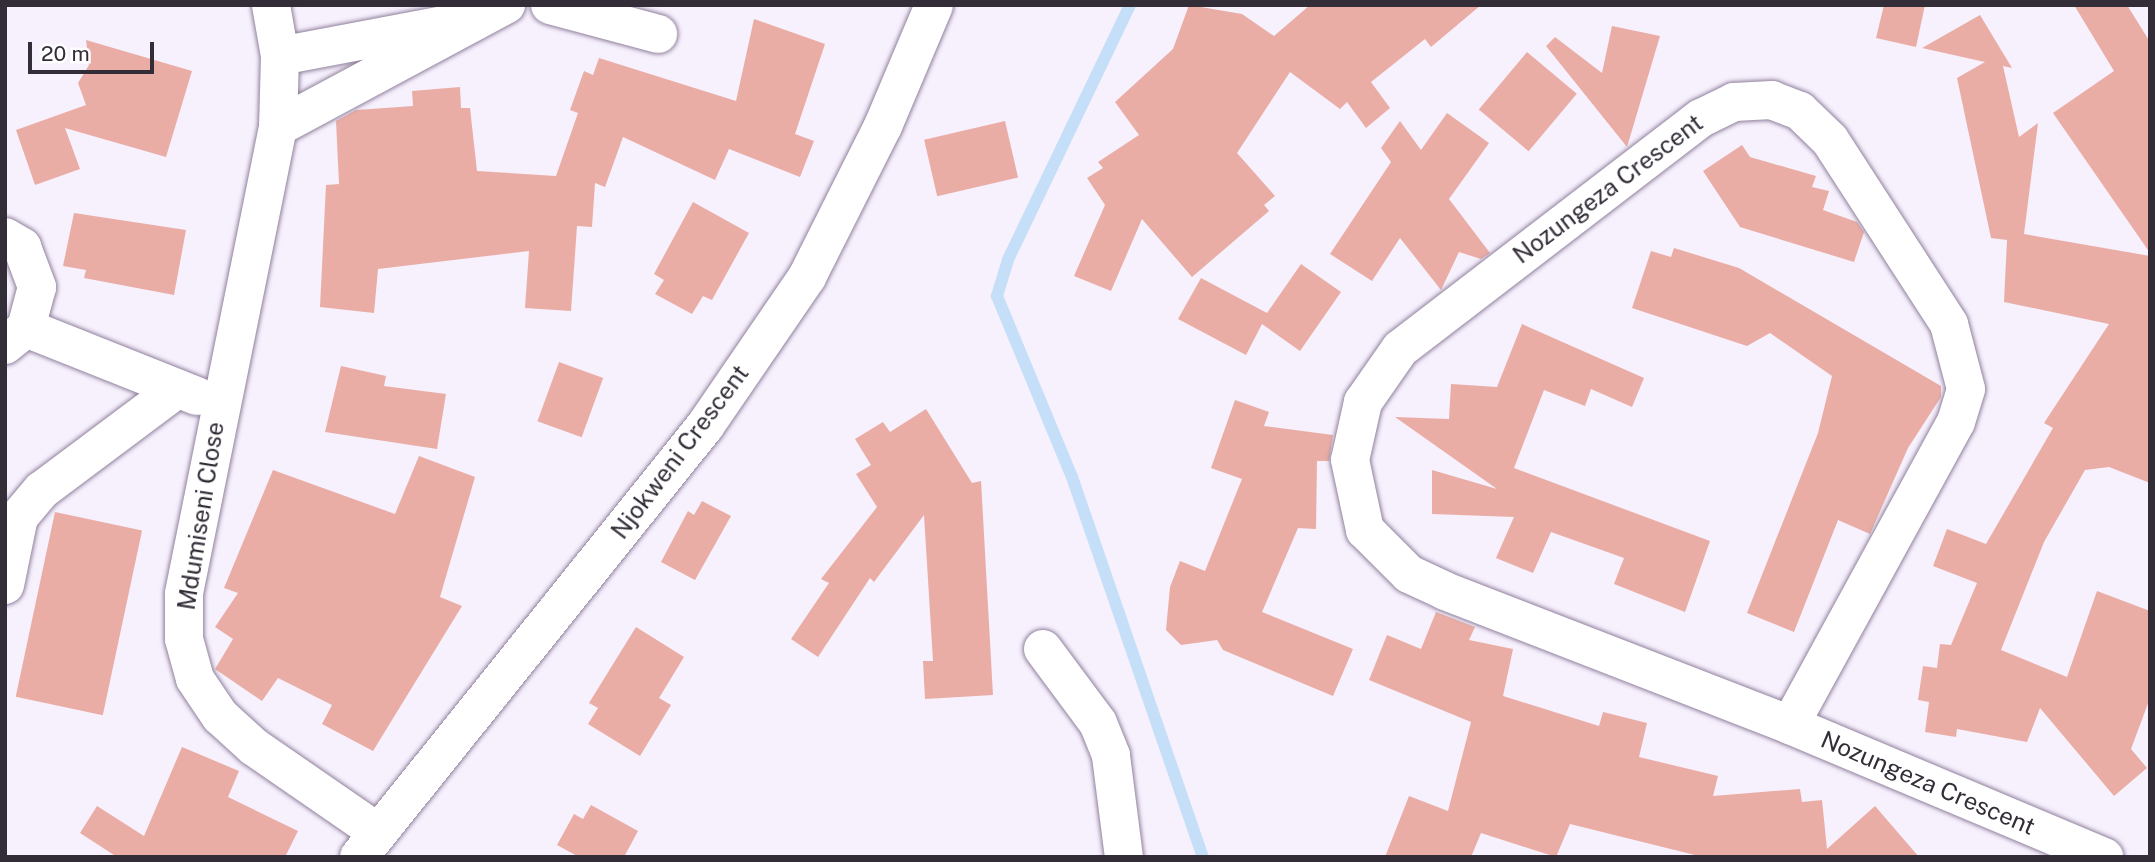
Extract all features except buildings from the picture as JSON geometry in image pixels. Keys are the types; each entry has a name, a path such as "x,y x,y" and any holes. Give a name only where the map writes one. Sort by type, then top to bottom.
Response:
{"street":[{"name":"Mdumiseni Close","path":"271,5 280,56 278,128 219,405 184,594 184,639 195,679 220,716 368,844"},
{"path":"550,5 658,34"},
{"name":"Njokweni Crescent","path":"368,844 705,426 807,277 883,126 934,5"},
{"path":"280,56 498,13"},
{"path":"278,128 498,13"},
{"name":"Nozungeza Crescent","path":"1790,724 1956,422 1966,389 1949,324 1830,140 1800,111 1772,100 1734,102 1701,118 1400,349 1363,402 1350,460 1365,530 1409,574 1790,724 2104,857"},
{"name":"Mdumiseni Close","path":"5,237 22,247 37,287 16,337 177,388 219,405"},
{"path":"5,585 19,517 42,489 177,388"},
{"path":"1044,649 1098,723 1111,756 1124,857"}],"waterway":[{"path":"1130,5 1008,260 997,296 1072,477 1203,857"}]}
